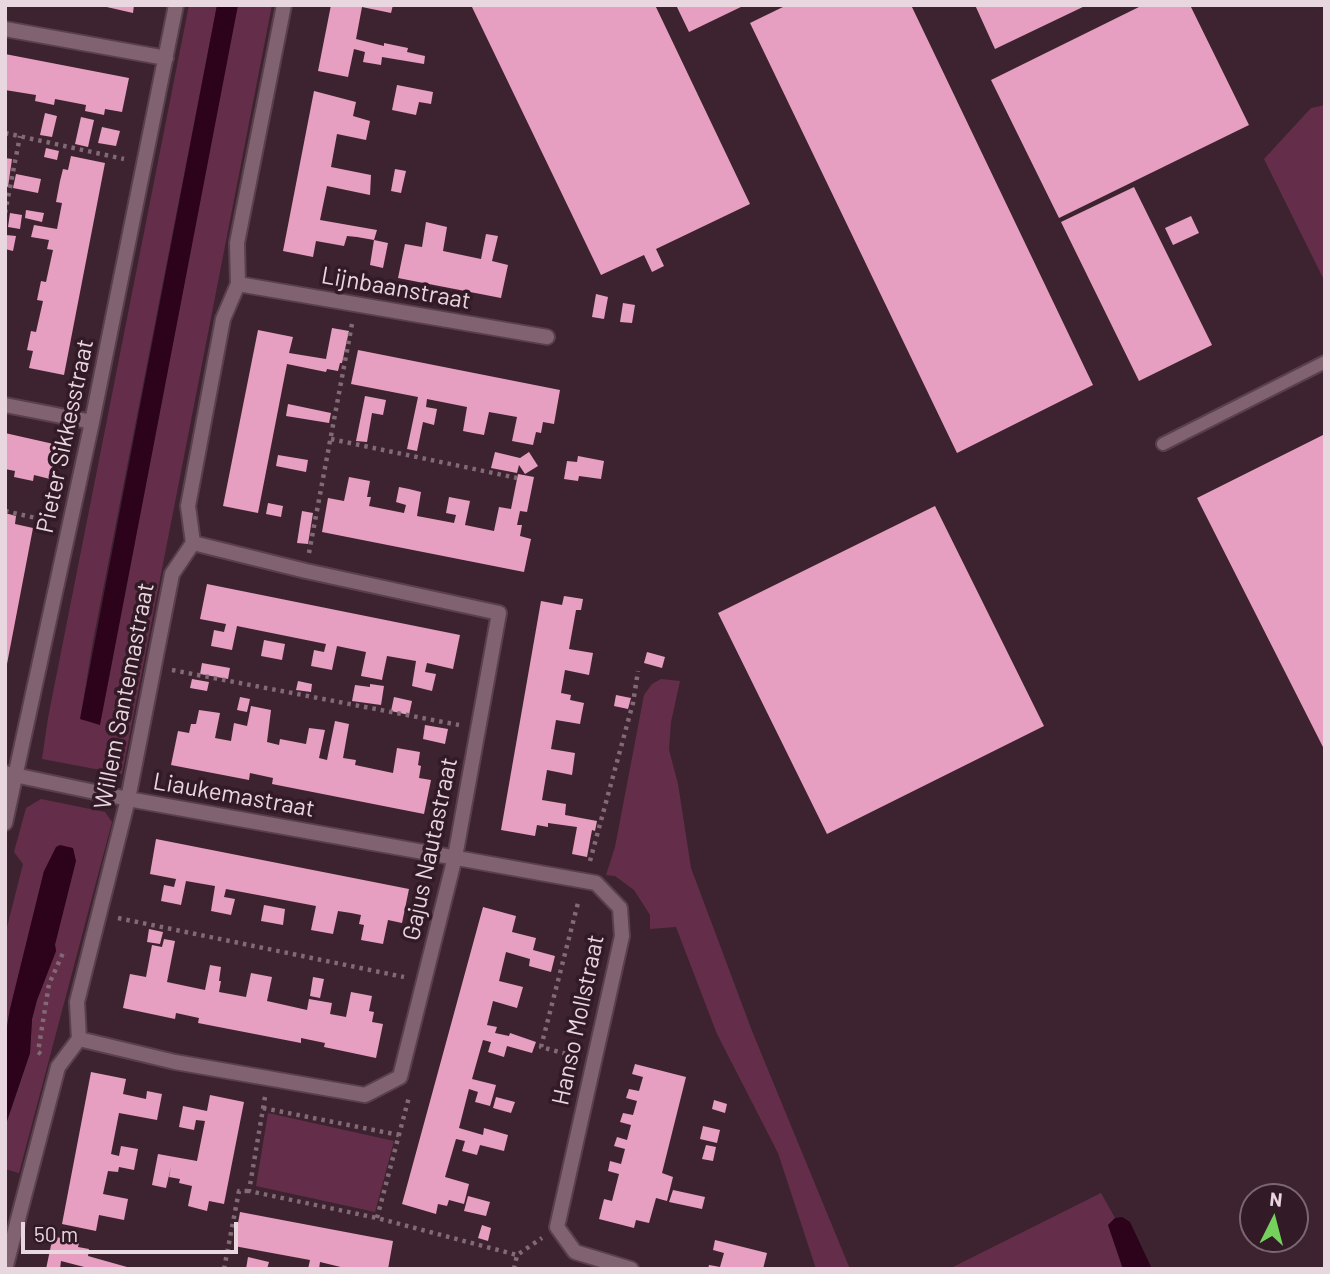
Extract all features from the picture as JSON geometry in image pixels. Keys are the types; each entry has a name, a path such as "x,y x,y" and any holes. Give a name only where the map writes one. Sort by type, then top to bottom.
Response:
{"street":[{"name":"Pieter Sikkesstraat","path":"5,822 11,774 70,525 176,5"},
{"path":"193,543 188,506 223,319 238,284 237,243 284,5"},
{"path":"5,29 166,58"},
{"name":"Lijnbaanstraat","path":"238,284 547,337"},
{"path":"5,404 92,422"},
{"name":"Gajus Nautastraat","path":"193,543 306,571 499,612 455,857 400,1077"},
{"name":"Willem Santemastraat","path":"79,1039 77,1002 128,800 172,574 193,543"},
{"name":"Liaukemastraat","path":"11,774 128,800 455,857"},
{"name":"Hanso Mollstraat","path":"455,857 596,883 620,908 622,936 557,1227"},
{"path":"5,1269 58,1067 79,1039 176,1062 365,1096 400,1077"},
{"path":"557,1227 575,1252 631,1269"}],"lane":[{"path":"1163,444 1325,362"}],"path":[{"path":"5,133 145,164"},
{"path":"5,213 20,136"},
{"path":"306,571 356,304"},
{"path":"331,439 517,478"},
{"path":"5,511 70,525"},
{"path":"154,667 478,728"},
{"path":"100,915 424,981"},
{"path":"58,1067 38,1052 50,984 63,953 89,958"},
{"path":"377,1218 412,1086 400,1077"},
{"path":"249,1191 268,1078"},
{"path":"263,1108 399,1135"},
{"path":"224,1269 239,1191 377,1218 517,1255"},
{"path":"514,1269 517,1255 557,1227"}],"shaded area":[{"path":"189,5 217,5 80,720 238,5 272,5 122,774 42,759"},
{"path":"217,5 238,5 100,725 80,719"},
{"path":"1325,105 1325,282 1264,159 1311,108"},
{"path":"661,679 680,681 671,722 669,750 678,784 691,868 752,1031 850,1269 816,1269 778,1153 717,1034 676,927 650,929 650,915 634,890 615,876 606,875 615,847 644,695 652,684"},
{"path":"41,799 105,812 112,822 19,1173 5,1169 5,1127 30,1053 32,1019 37,1000 56,951 44,871 5,1038 5,935 23,864 14,852 26,808"},
{"path":"60,845 73,848 76,861 55,945 56,951 32,1019 30,1053 5,1127 5,1038 10,1009 44,871 56,847"},
{"path":"268,1113 394,1141 375,1212 256,1186"},
{"path":"1101,1193 1115,1218 1108,1225 1123,1269 949,1269"},
{"path":"1122,1217 1130,1222 1152,1269 1123,1269 1108,1225 1115,1218"}],"building":[{"path":"98,5 134,5 133,13"},
{"path":"331,5 393,5 391,13 362,7 356,39 384,46 384,43 408,48 407,52 425,56 424,64 382,57 381,65 363,62 365,52 354,49 348,77 318,71"},
{"path":"471,5 655,5 750,204 656,249 664,266 652,272 644,255 601,275"},
{"path":"676,5 745,5 689,32"},
{"path":"787,5 911,5 1093,385 957,453 750,23"},
{"path":"975,5 1087,5 995,49"},
{"path":"1143,5 1190,5 1249,125 1059,218 991,80"},
{"path":"5,54 129,78 122,112 105,109 104,115 85,111 86,105 55,99 54,105 35,101 36,95 5,90"},
{"path":"397,85 433,92 431,104 419,102 416,115 392,110"},
{"path":"314,91 356,102 353,116 370,121 366,140 337,134 331,167 371,175 370,195 327,186 320,220 377,230 374,240 347,236 344,246 316,241 313,257 283,251"},
{"path":"45,113 57,116 52,137 40,135"},
{"path":"81,117 94,120 88,147 75,144"},
{"path":"102,127 120,131 116,146 98,143"},
{"path":"46,148 59,151 57,160 44,157"},
{"path":"71,156 105,163 64,375 29,368 33,351 27,350 31,331 36,332 43,301 37,300 41,281 46,282 53,250 47,249 49,240 31,237 34,225 57,229 62,203 56,202 60,181 63,169 68,170"},
{"path":"5,158 12,159 8,187 5,186"},
{"path":"395,169 406,171 401,193 391,191"},
{"path":"16,174 41,179 38,193 13,188"},
{"path":"1134,187 1212,345 1139,381 1061,222"},
{"path":"26,210 44,213 42,222 25,218"},
{"path":"10,213 22,215 20,229 8,227"},
{"path":"1191,216 1199,233 1173,245 1165,228"},
{"path":"426,222 447,227 443,251 481,259 486,234 498,236 492,261 508,265 501,298 398,278 405,244 422,247"},
{"path":"6,235 16,236 13,251 5,249"},
{"path":"374,240 388,243 383,268 370,265"},
{"path":"596,294 608,297 604,319 592,317"},
{"path":"623,303 635,305 632,323 620,322"},
{"path":"332,328 349,331 338,371 327,369 326,372 287,364 258,513 223,506 258,330 293,337 289,353 326,359"},
{"path":"358,350 560,390 554,424 543,422 541,433 536,432 533,445 512,441 517,417 489,412 484,435 463,431 467,407 427,399 426,407 437,409 434,425 423,422 417,451 407,449 418,397 351,384"},
{"path":"365,396 386,400 383,415 372,413 367,442 356,441"},
{"path":"288,404 331,413 329,423 286,416"},
{"path":"5,433 58,445 50,479 34,475 33,481 14,477 15,471 5,469"},
{"path":"1325,434 1325,751 1197,498"},
{"path":"495,452 520,458 529,452 538,466 525,474 519,465 517,473 491,468"},
{"path":"278,455 308,460 306,472 276,466"},
{"path":"578,456 604,461 601,479 579,476 578,481 564,479 567,461 577,462"},
{"path":"518,474 534,477 527,512 520,511 517,525 522,525 520,536 531,539 524,572 322,532 328,498 344,501 349,477 370,481 367,497 371,497 369,506 404,513 406,505 396,502 399,487 421,492 417,516 454,523 456,515 446,513 449,497 470,501 465,525 494,531 499,507 511,509"},
{"path":"268,503 283,506 281,517 266,514"},
{"path":"935,506 1044,726 827,834 718,613"},
{"path":"302,511 313,513 308,544 297,543"},
{"path":"5,513 16,516 15,524 33,528 7,664"},
{"path":"207,584 460,635 453,669 427,663 425,672 436,674 432,691 412,686 416,661 387,656 382,680 361,676 366,652 337,646 332,670 311,666 314,650 324,652 326,644 237,626 232,650 211,646 214,630 224,632 226,624 200,619"},
{"path":"564,596 583,599 581,610 576,610 569,649 593,653 589,675 565,670 561,693 571,695 570,700 584,703 580,724 556,720 551,749 575,753 572,775 547,770 542,800 566,804 565,815 597,821 595,831 592,830 587,857 572,854 577,827 548,823 548,827 537,825 535,836 501,830 541,601 562,605"},
{"path":"264,640 285,644 282,660 261,656"},
{"path":"647,652 665,657 662,668 644,663"},
{"path":"202,663 230,668 228,679 200,674"},
{"path":"192,679 209,682 207,691 190,688"},
{"path":"298,681 312,684 311,692 296,690"},
{"path":"370,684 384,686 381,705 352,701 355,685 370,687"},
{"path":"616,695 631,698 628,709 614,706"},
{"path":"240,697 250,699 247,712 237,710"},
{"path":"394,697 412,701 409,715 391,711"},
{"path":"251,706 271,710 267,742 279,745 280,739 306,744 309,728 325,730 319,758 327,760 335,721 349,724 343,758 356,760 355,765 393,773 397,748 420,752 419,778 431,780 424,814 272,784 273,778 250,773 249,780 171,765 178,731 189,733 191,724 196,724 199,710 220,713 215,738 231,741 234,723 247,726"},
{"path":"425,725 448,729 445,744 423,739"},
{"path":"156,839 409,889 402,923 388,920 383,944 361,940 364,925 359,924 361,915 351,913 338,911 333,934 311,930 316,906 226,889 224,897 235,899 231,915 211,911 215,886 186,881 181,905 161,901 164,885 174,887 176,879 150,874"},
{"path":"264,905 285,909 283,925 261,921"},
{"path":"483,907 516,916 512,932 536,938 533,950 555,956 551,972 529,966 530,959 506,952 499,981 523,987 517,1008 493,1001 487,1025 497,1027 495,1033 509,1036 510,1033 536,1042 532,1053 507,1046 504,1057 488,1052 491,1042 483,1040 472,1079 496,1085 493,1096 490,1106 475,1102 478,1092 469,1089 459,1128 483,1135 484,1128 508,1135 504,1151 480,1145 477,1155 462,1151 465,1141 456,1139 445,1177 469,1184 464,1204 449,1200 447,1206 438,1204 436,1214 402,1204"},
{"path":"149,929 163,932 160,944 147,942"},
{"path":"164,939 175,941 167,982 205,990 210,965 221,967 219,992 246,997 251,973 272,977 267,1001 307,1010 309,999 332,1003 330,1014 346,1017 351,992 372,996 369,1011 374,1012 372,1022 383,1024 376,1058 324,1047 325,1043 301,1038 301,1043 198,1023 199,1018 176,1013 175,1019 123,1008 130,974 146,977 152,945 162,947"},
{"path":"313,977 324,979 320,998 310,996"},
{"path":"635,1064 686,1077 662,1173 673,1177 667,1201 656,1198 649,1223 636,1220 634,1228 599,1219 604,1199 612,1201 619,1174 608,1171 610,1161 621,1164 625,1149 614,1146 617,1137 627,1140 631,1125 620,1122 623,1113 633,1115 637,1101 626,1098 629,1089 639,1091 643,1077 632,1074"},
{"path":"91,1072 126,1079 123,1094 146,1099 147,1091 162,1094 157,1120 119,1113 111,1154 119,1156 121,1146 138,1149 134,1170 119,1167 118,1172 108,1171 103,1194 128,1199 124,1220 99,1215 96,1231 62,1224"},
{"path":"210,1095 244,1102 224,1204 209,1201 207,1211 188,1206 192,1186 179,1183 180,1179 169,1177 171,1167 166,1188 152,1185 158,1154 197,1161 205,1121 196,1120 194,1130 179,1127 183,1106 207,1111"},
{"path":"496,1097 515,1102 511,1113 493,1108"},
{"path":"714,1100 727,1104 725,1113 712,1109"},
{"path":"703,1126 720,1130 717,1143 700,1139"},
{"path":"706,1145 716,1147 713,1161 702,1159"},
{"path":"673,1190 705,1197 702,1209 669,1202"},
{"path":"468,1196 490,1202 486,1216 464,1211"},
{"path":"240,1212 393,1241 388,1269 349,1269 320,1262 319,1269 308,1269 310,1260 234,1246"},
{"path":"482,1225 491,1228 488,1241 478,1238"},
{"path":"53,1236 79,1243 78,1247 89,1249 88,1256 134,1269 92,1269 61,1261 60,1269 46,1269"},
{"path":"715,1240 767,1253 763,1269 708,1269 709,1265 720,1267 724,1253 713,1250"},
{"path":"248,1257 269,1262 267,1269 246,1269"}]}
